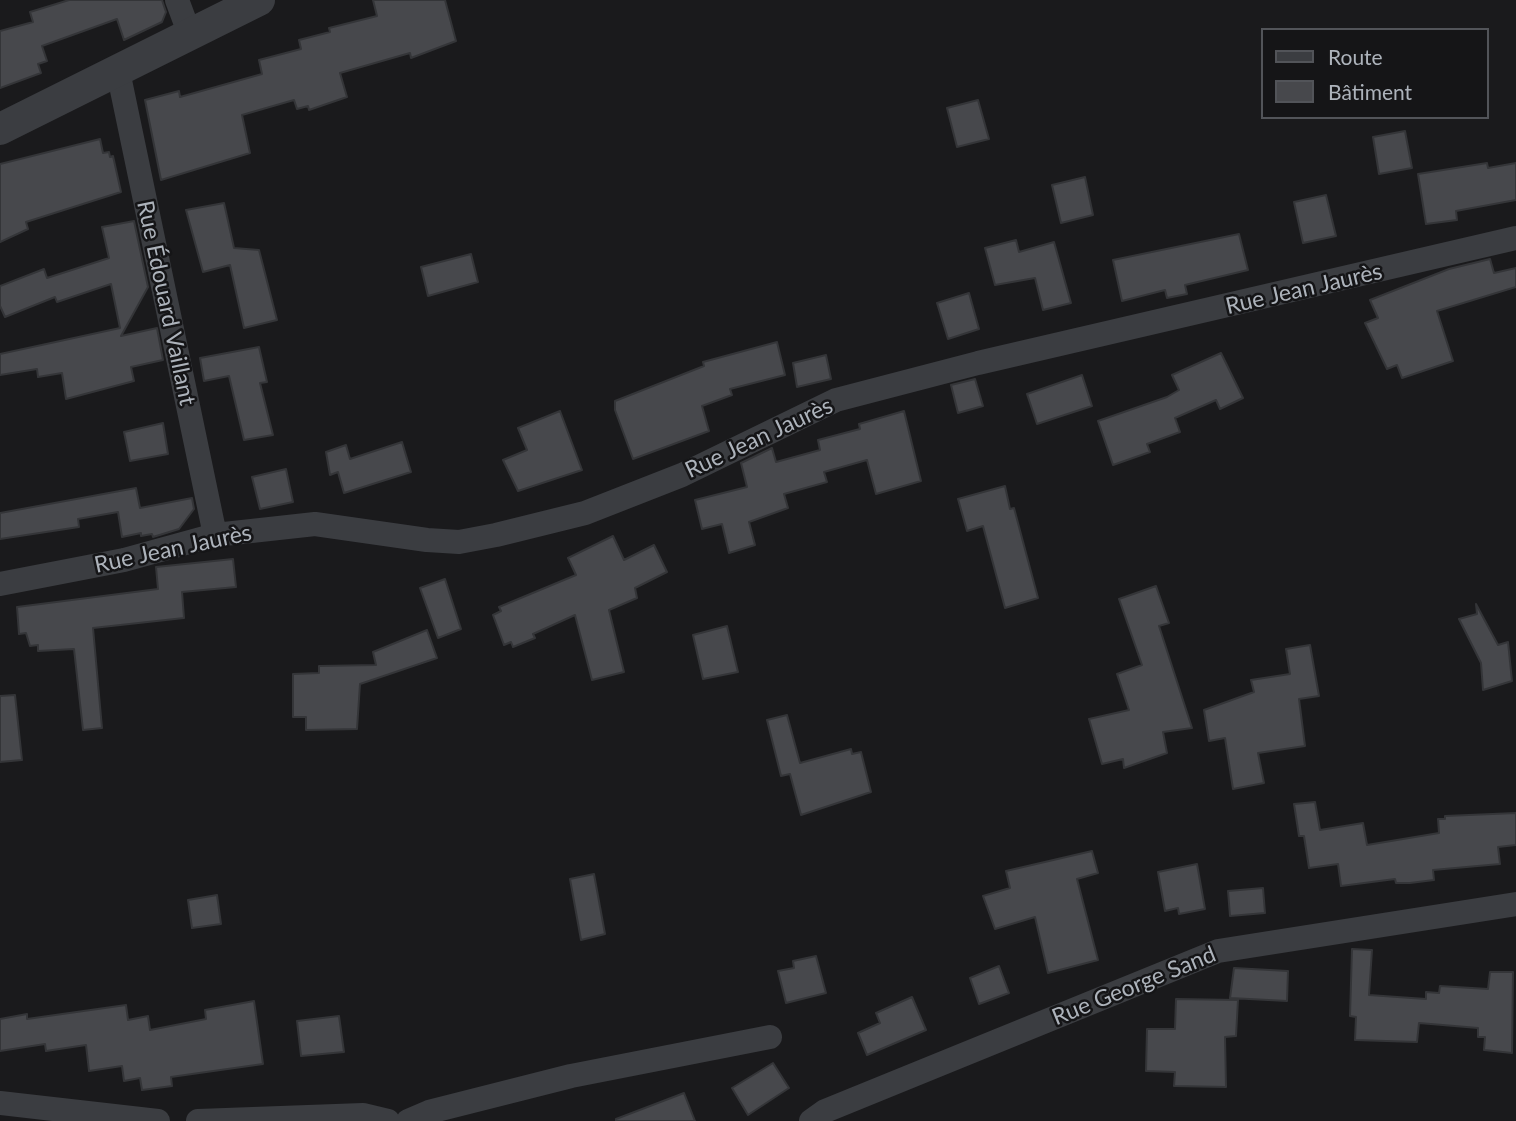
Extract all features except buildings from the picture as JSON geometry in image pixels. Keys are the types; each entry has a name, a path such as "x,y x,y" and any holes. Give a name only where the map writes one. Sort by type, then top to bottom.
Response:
{"street":[{"path":"177,0 190,35"},
{"path":"0,129 259,0"},
{"name":"Rue Édouard Vaillant","path":"118,71 215,535"},
{"name":"Rue Jean Jaurès","path":"0,584 124,560 215,535 315,524 459,542 496,535 585,513 670,480 836,400 978,363 1516,238"},
{"name":"Rue George Sand","path":"811,1121 825,1111 1219,951 1516,904"},
{"path":"408,1121 429,1112 571,1076 771,1037"},
{"path":"0,1102 158,1121"},
{"path":"198,1121 363,1115 388,1121"}]}
